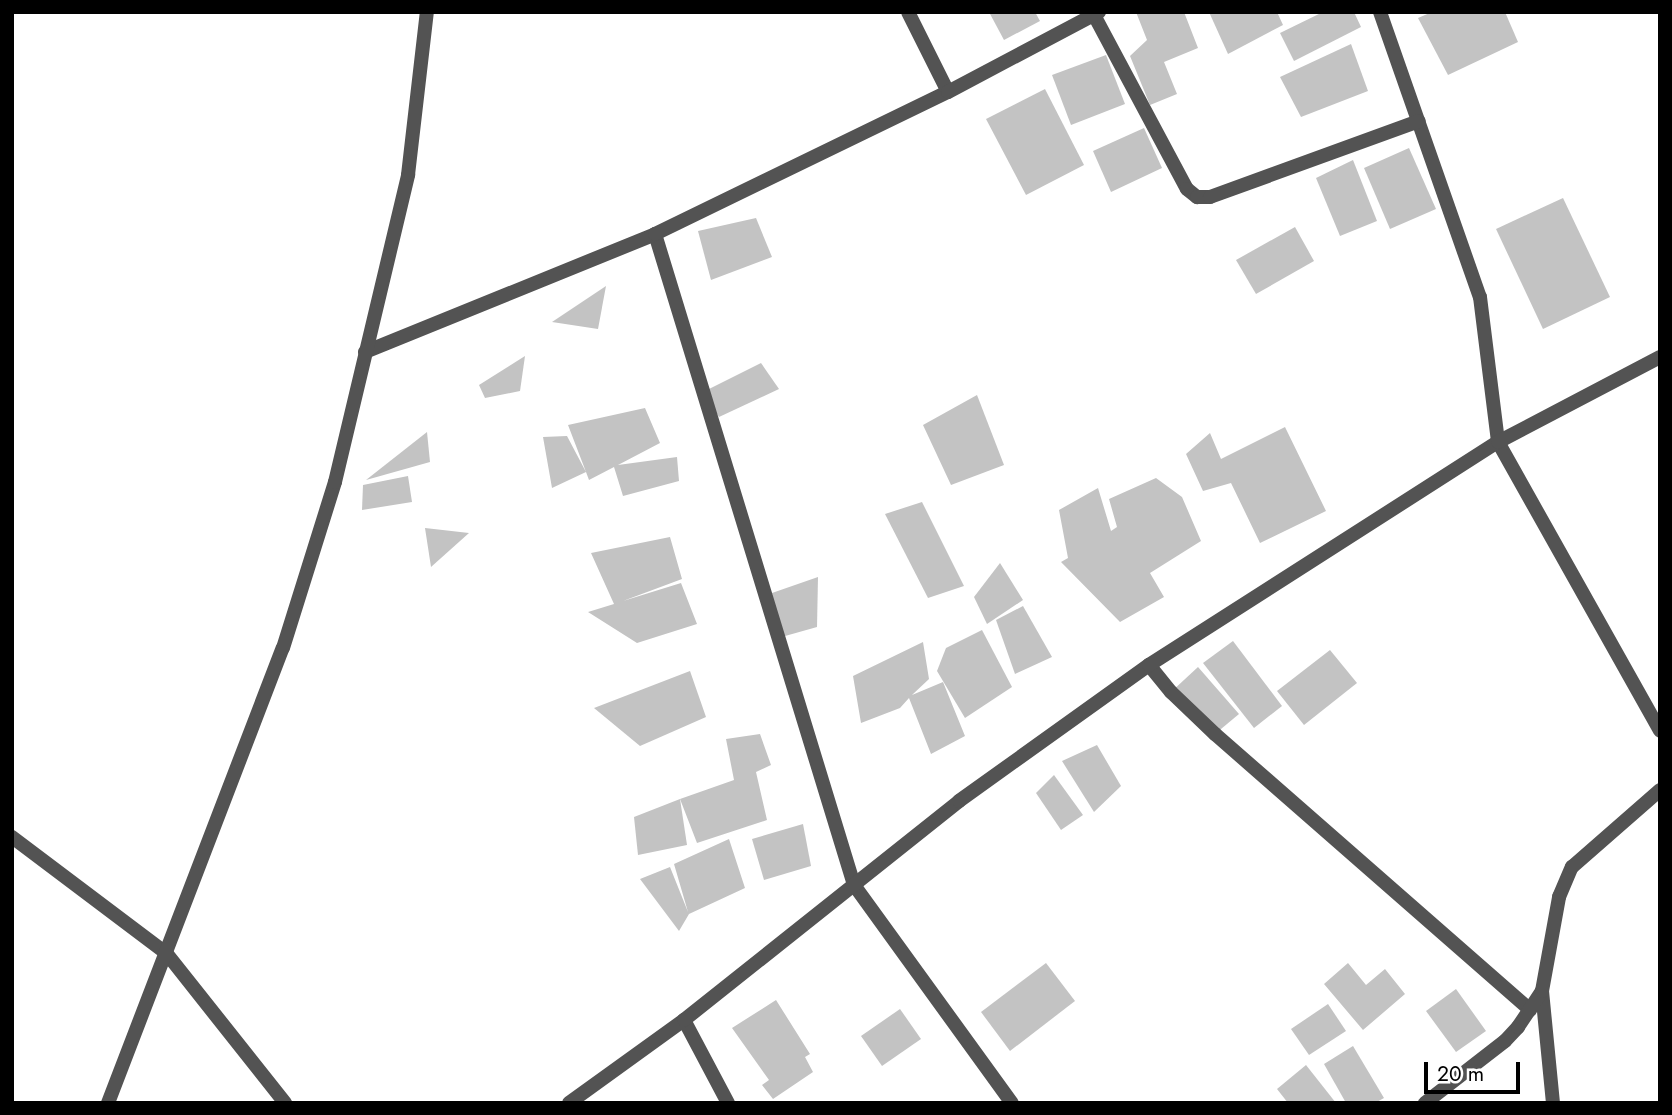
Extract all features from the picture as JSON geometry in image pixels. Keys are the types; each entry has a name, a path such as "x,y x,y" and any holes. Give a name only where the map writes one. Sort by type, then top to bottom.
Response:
{"street":[{"path":"108,1103 167,954 295,612 334,482 408,175 428,12"},
{"path":"908,12 948,92"},
{"path":"1380,12 1479,297 1498,442 1660,731"},
{"path":"365,352 656,234 948,92 1097,14 1187,189 1197,197 1210,197 1419,121"},
{"path":"656,234 854,884 1012,1103"},
{"path":"569,1103 684,1020 959,801 1149,665 1498,442 1660,357"},
{"path":"1149,665 1171,692 1215,734 1530,1010"},
{"path":"1553,1103 1542,991 1559,898 1572,867 1660,790"},
{"path":"12,836 167,954 285,1103"},
{"path":"1425,1103 1505,1041 1542,991"},
{"path":"684,1020 728,1103"}],"building":[{"path":"989,12 1035,12 1040,21 1004,40"},
{"path":"1136,12 1184,12 1198,48 1164,62 1177,94 1150,105 1130,56 1147,40"},
{"path":"1209,12 1277,12 1283,25 1228,54"},
{"path":"1323,12 1354,12 1361,27 1294,61 1280,33"},
{"path":"1432,12 1505,12 1518,42 1448,75 1418,18"},
{"path":"1351,44 1368,91 1301,117 1280,77"},
{"path":"1106,55 1125,104 1071,125 1052,75"},
{"path":"1045,89 1084,165 1026,195 986,119"},
{"path":"1144,128 1162,168 1111,192 1093,151"},
{"path":"1409,148 1436,209 1390,229 1364,168"},
{"path":"1353,160 1377,221 1340,236 1316,178"},
{"path":"1563,198 1610,297 1543,329 1496,229"},
{"path":"756,218 772,257 711,280 698,231"},
{"path":"1295,227 1314,261 1256,294 1236,260"},
{"path":"606,286 598,329 552,322"},
{"path":"525,356 520,391 485,398 479,385"},
{"path":"761,363 779,389 719,417 703,392"},
{"path":"977,395 1004,465 951,485 923,425"},
{"path":"645,408 660,443 618,465 677,457 679,481 623,496 614,467 589,480 568,425"},
{"path":"1285,427 1326,511 1260,543 1231,483 1203,491 1186,454 1210,433 1221,459"},
{"path":"427,432 430,462 366,480"},
{"path":"567,436 586,472 552,488 543,437"},
{"path":"408,476 412,502 362,510 363,485"},
{"path":"1156,478 1182,497 1201,541 1150,573 1164,597 1120,622 1061,562 1068,558 1059,510 1098,488 1111,531 1117,527 1109,499"},
{"path":"922,502 964,586 928,598 885,514"},
{"path":"425,528 469,533 431,567"},
{"path":"670,537 682,579 623,601 681,583 697,624 637,643 588,612 614,604 591,553"},
{"path":"1000,563 1023,600 987,624 974,597"},
{"path":"818,577 817,627 778,638 772,593"},
{"path":"1023,606 1052,657 1015,674 996,620"},
{"path":"982,630 1012,687 965,718 937,671 946,648"},
{"path":"1233,641 1282,706 1254,728 1203,663"},
{"path":"923,642 929,679 912,695 943,682 965,736 931,754 909,698 900,708 861,723 853,676"},
{"path":"1330,650 1357,683 1304,725 1277,691"},
{"path":"1198,667 1239,714 1215,734 1171,692"},
{"path":"690,671 706,717 640,746 594,708"},
{"path":"760,734 771,765 756,772 767,820 697,843 680,799 734,780 726,739"},
{"path":"1097,745 1121,786 1094,812 1062,761"},
{"path":"1054,775 1083,815 1061,830 1036,793"},
{"path":"680,799 687,845 638,855 634,817"},
{"path":"803,824 811,866 764,880 752,839"},
{"path":"729,839 745,888 689,914 679,931 640,879 670,867 688,912 674,864"},
{"path":"1046,963 1075,1001 1010,1051 981,1012"},
{"path":"1348,963 1366,985 1385,969 1405,994 1363,1030 1324,984"},
{"path":"1456,989 1486,1031 1456,1052 1426,1011"},
{"path":"776,1000 810,1054 805,1057 813,1072 773,1099 762,1085 769,1080 732,1028"},
{"path":"1328,1004 1346,1031 1309,1055 1291,1029"},
{"path":"900,1009 921,1039 882,1066 861,1036"},
{"path":"1353,1046 1384,1098 1375,1103 1346,1103 1324,1064"},
{"path":"1306,1065 1336,1103 1288,1103 1277,1089"}]}
